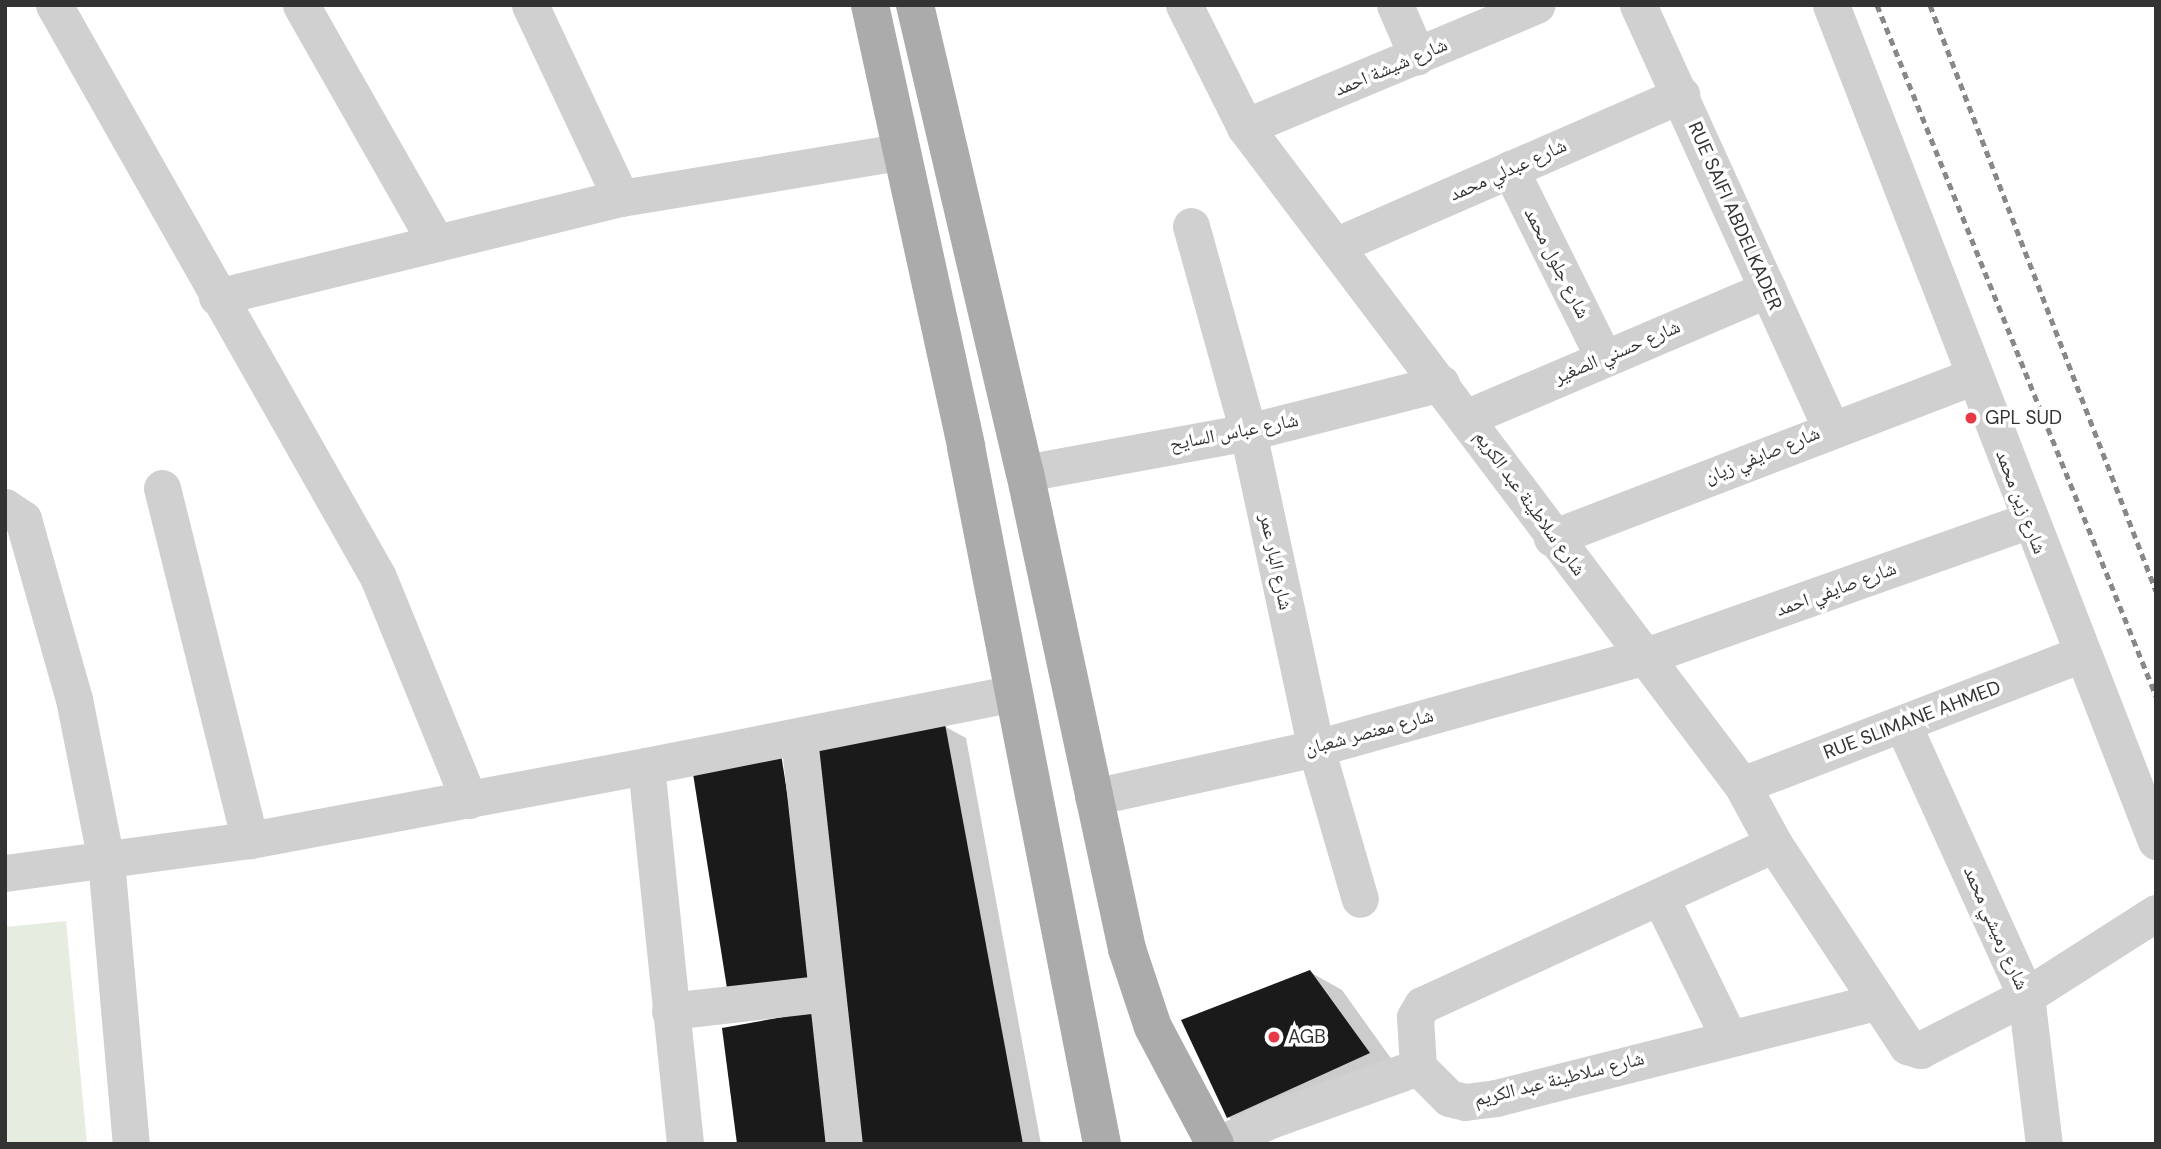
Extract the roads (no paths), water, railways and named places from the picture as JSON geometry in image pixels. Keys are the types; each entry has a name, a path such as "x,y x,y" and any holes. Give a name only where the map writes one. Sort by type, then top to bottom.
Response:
{"main road":[{"path":"870,5 966,447 1102,1144"},
{"path":"915,5 1025,473 1127,949 1153,1027 1218,1144"}],"street":[{"path":"54,5 378,577 469,800"},
{"path":"301,5 436,243"},
{"path":"530,5 621,198"},
{"name":"شارع سلاطينة عبد الكريم","path":"1184,5 1245,127 1468,417 1552,538 1742,785 1774,844 1907,1046 1914,1050 2026,996 2156,913"},
{"path":"1395,5 1417,56"},
{"name":"شارع شيشة احمد","path":"1245,127 1537,5"},
{"name":"RUE SAIFI ABDELKADER","path":"1638,5 1830,428"},
{"name":"شارع زين محمد","path":"1831,5 2028,521 2156,841"},
{"name":"شارع عبدلي محمد","path":"1335,246 1681,95"},
{"path":"217,296 621,198 900,152"},
{"name":"شارع جلول محمد","path":"1510,169 1603,356"},
{"name":"شارع البار عمر","path":"1191,226 1248,432 1317,748 1360,899"},
{"name":"شارع حسني الصغير","path":"1468,417 1603,356 1768,289"},
{"name":"شارع صايفي زيان","path":"1552,538 1830,428 1973,376"},
{"name":"شارع عباس السايح","path":"1025,473 1248,432 1441,383"},
{"path":"162,488 250,840"},
{"path":"5,507 23,519 36,559 74,699 106,860 131,1144"},
{"name":"شارع صايفي احمد","path":"1643,657 2028,521"},
{"name":"RUE SLIMANE AHMED","path":"1742,785 2081,654"},
{"name":"شارع معنصر شعبان","path":"1093,797 1317,748 1643,657"},
{"path":"5,873 250,840 799,738 1014,693"},
{"name":"شارع رميشي محمد","path":"1903,725 2026,996 2044,1144"},
{"path":"799,738 844,1144"},
{"path":"646,766 685,1144"},
{"path":"1218,1144 1270,1120 1419,1067 1415,1017 1422,1005 1774,844"},
{"path":"1660,897 1728,1036"},
{"path":"670,1011 827,993"},
{"name":"شارع سلاطينة عبد الكريم","path":"1419,1067 1437,1088 1465,1102 1542,1087 1728,1036 1878,1001"}],"railway":[{"path":"1877,5 2156,696"},
{"path":"1930,5 2156,591"}],"place":[{"name":"GPL SUD","path":"1971,418"},
{"name":"AGB","path":"1274,1037"}]}
